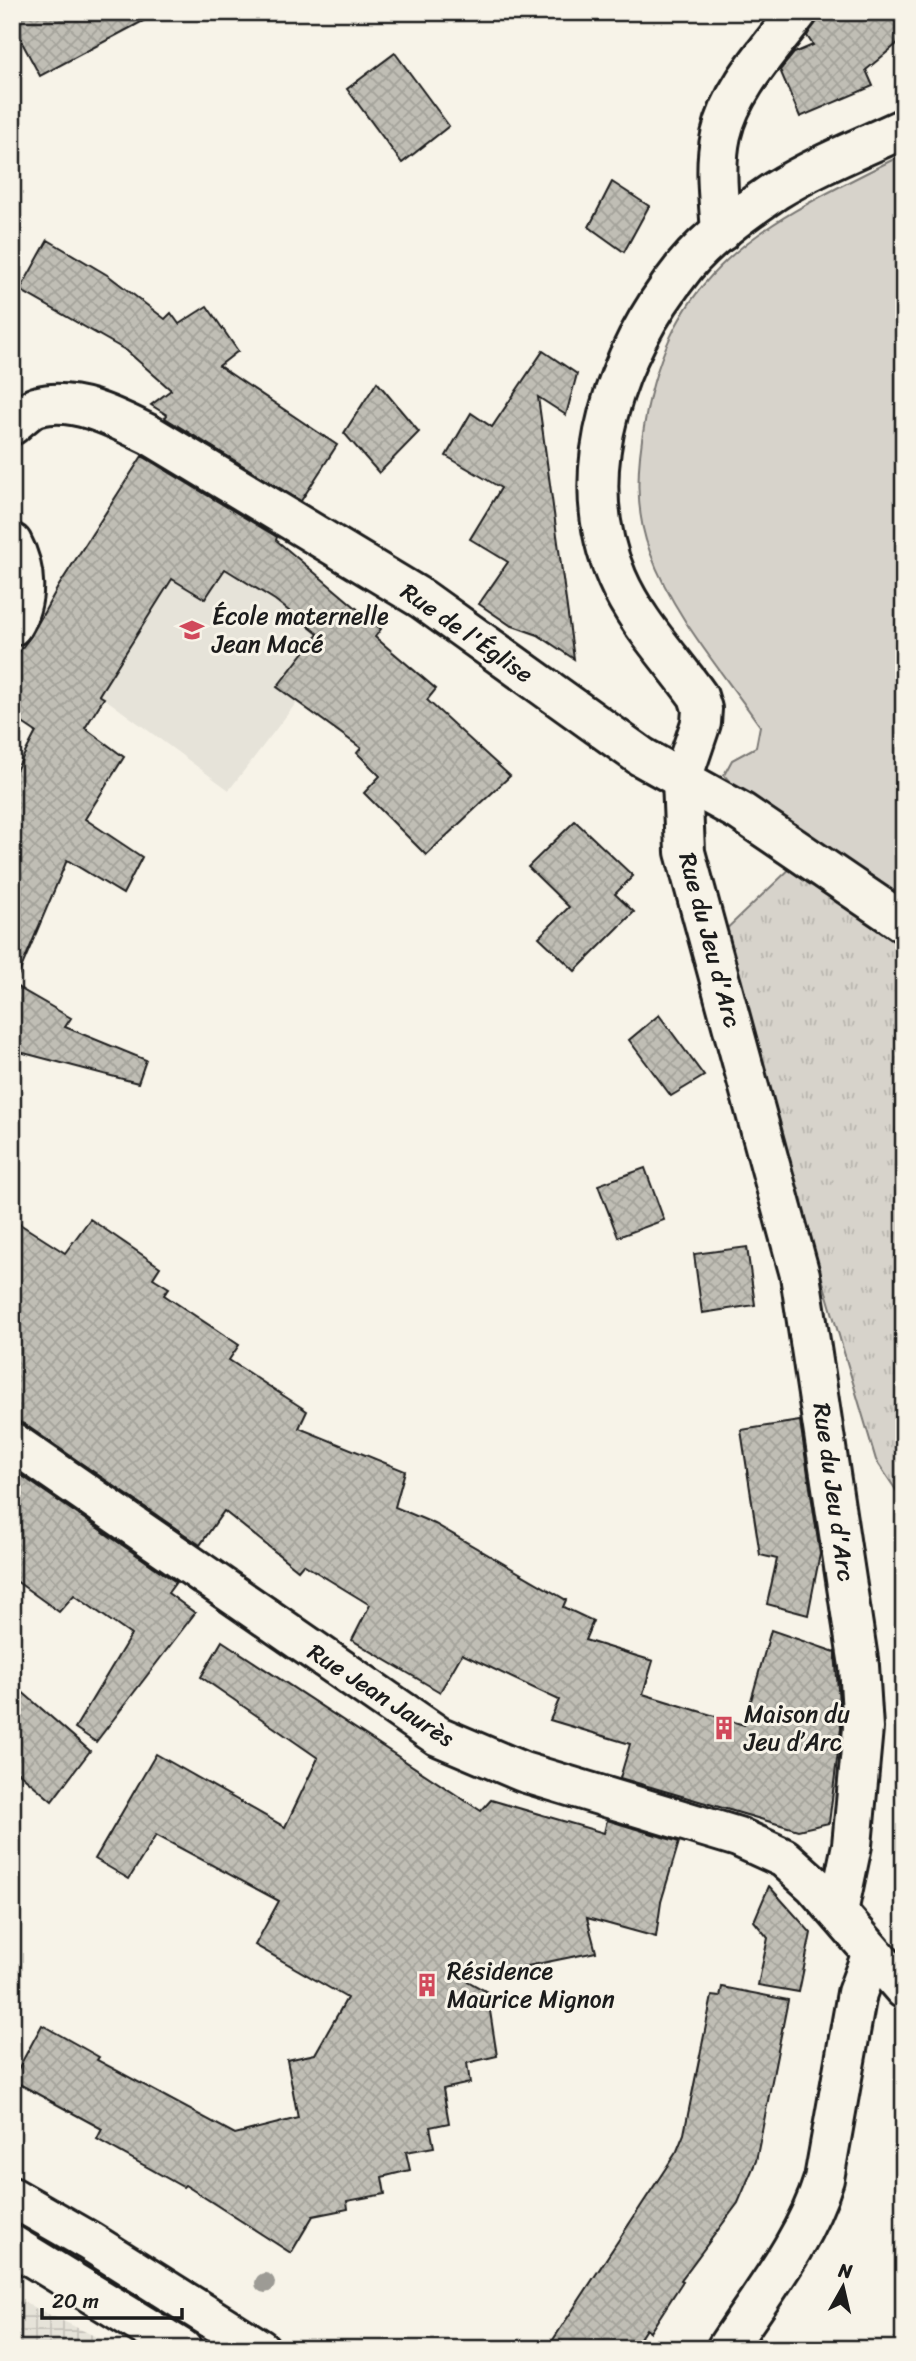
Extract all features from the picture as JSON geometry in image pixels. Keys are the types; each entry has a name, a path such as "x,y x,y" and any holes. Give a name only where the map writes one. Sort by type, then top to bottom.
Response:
{"street":[{"path":"721,232 718,158 725,117 748,78 798,12"},
{"name":"Rue du Jeu d'Arc","path":"838,1912 852,1845 863,1699 803,1287 685,852 682,779 701,723 702,709 698,695 644,626 616,576 601,521 600,464 609,411 626,359 686,266 721,232 776,191 904,128"},
{"name":"Rue de l'Église","path":"21,407 72,405 96,412 124,422 198,463 422,599 617,740 741,812 904,923"},
{"path":"12,543 24,577 22,600 12,626"},
{"name":"Rue Jean Jaurès","path":"12,1441 438,1736 523,1772 764,1847 801,1871 904,1989"},
{"path":"726,2349 799,2238 818,2200 857,1993 872,1952"},
{"path":"12,2197 89,2241 260,2349"},
{"path":"12,2245 182,2349"}],"shaded area":[{"name":"École maternelle Jean Macé","path":"92,531 301,562 364,615 229,790 104,698 19,649"},
{"path":"12,2297 122,2349 12,2349"}],"green space":[{"path":"904,154 904,937 796,863 724,775 732,760 756,747 760,726 685,621 660,576 641,520 638,487 645,421 659,366 679,321 704,283 736,252 771,225"},
{"path":"796,863 904,937 904,1502 876,1460 720,935"}],"building":[{"path":"12,12 160,12 40,76 12,24"},
{"path":"819,12 904,12 904,38 866,70 873,86 800,117 780,70 794,53 813,45 807,36"},
{"path":"395,53 449,126 402,163 347,89"},
{"path":"612,182 649,206 624,252 589,227"},
{"path":"48,240 109,276 165,319 171,313 179,324 207,306 238,351 219,366 337,445 301,501 165,418 167,415 151,405 171,390 127,351 20,290"},
{"path":"543,351 577,374 566,415 538,397 574,659 538,635 510,625 479,604 508,562 470,539 501,488 446,456 471,413 492,427"},
{"path":"377,382 419,432 379,473 344,433"},
{"path":"142,456 277,537 276,540 381,629 375,637 436,689 427,700 510,776 426,855 364,793 380,776 357,753 361,748 277,687 318,634 275,600 225,569 205,599 172,579 99,695 104,698 85,728 124,757 85,819 142,857 123,894 67,860 14,985 71,1018 65,1027 146,1060 138,1083 12,1050 12,778 36,732 12,716 12,661 31,636 58,587"},
{"path":"575,821 633,876 615,894 634,912 575,971 539,937 569,907 528,867"},
{"path":"659,1015 704,1076 671,1096 629,1040"},
{"path":"645,1168 664,1220 618,1237 598,1185"},
{"path":"12,1219 65,1253 90,1219 160,1267 153,1278 169,1288 164,1295 239,1345 229,1360 307,1411 299,1428 405,1471 395,1507 435,1524 566,1600 563,1607 593,1621 585,1640 653,1661 643,1694 744,1725 771,1630 835,1652 841,1728 829,1823 798,1830 620,1778 630,1744 550,1720 559,1700 462,1654 440,1692 352,1640 370,1605 303,1564 298,1570 224,1511 200,1545 24,1424 12,1420"},
{"path":"747,1247 755,1305 702,1313 694,1254"},
{"path":"800,1421 820,1554 808,1615 767,1604 777,1559 760,1555 741,1430"},
{"path":"12,1469 176,1582 168,1593 195,1613 96,1742 75,1728 131,1635 74,1595 59,1612 12,1578"},
{"name":"Résidence Maurice Mignon","path":"222,1641 481,1811 491,1800 604,1833 607,1820 679,1842 661,1902 656,1937 587,1918 596,1952 464,1979 487,1992 497,2056 467,2063 470,2083 443,2089 449,2123 430,2127 434,2147 406,2152 410,2170 382,2177 385,2194 347,2201 348,2209 313,2216 291,2253 185,2185 183,2187 97,2139 102,2129 12,2080 42,2025 99,2057 97,2060 235,2134 298,2118 287,2060 315,2054 347,1998 255,1945 279,1901 156,1835 129,1879 95,1859 156,1754 285,1827 318,1758 201,1677"},
{"path":"12,1683 90,1751 52,1801 12,1767"},
{"path":"769,1886 811,1933 799,1992 758,1985 768,1938 754,1921"},
{"path":"722,1987 788,2000 756,2161 738,2203 681,2280 683,2281 650,2332 646,2329 633,2349 547,2349 677,2151 684,2134 712,1996 720,1997"}],"place":[{"name":"École maternelle Jean Macé","path":"192,630"},
{"name":"Maison du Jeu d’Arc","path":"724,1728"},
{"name":"Résidence Maurice Mignon","path":"427,1985"}]}
